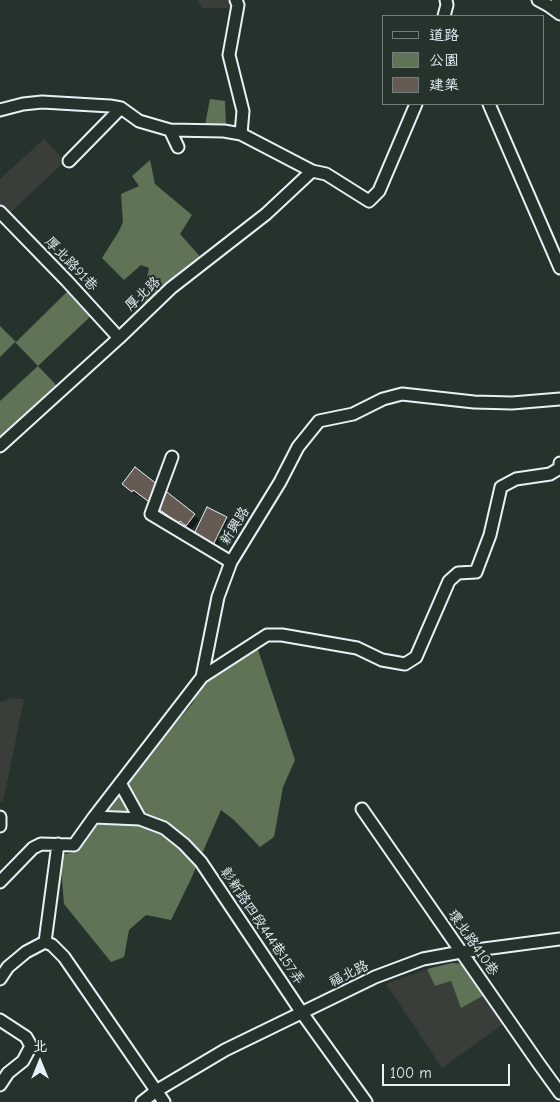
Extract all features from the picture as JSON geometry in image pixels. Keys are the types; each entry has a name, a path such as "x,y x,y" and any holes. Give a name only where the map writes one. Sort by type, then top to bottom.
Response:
{"street":[{"path":"236,0 238,5 229,55 243,110 241,134"},
{"path":"538,0 560,14"},
{"path":"0,110 23,104 42,102 110,106 121,108 139,121 170,130 241,134 312,171 326,174 369,201 379,191 416,105"},
{"path":"489,105 560,268"},
{"path":"68,161 121,108"},
{"path":"170,130 178,147"},
{"name":"厚北路","path":"0,446 171,288 266,214 312,171"},
{"name":"厚北路91巷","path":"0,212 119,338"},
{"name":"新興路","path":"58,844 74,845 202,678 218,597 231,562 280,482 298,447 320,421 353,414 383,399 402,394 474,402 512,403 560,399"},
{"path":"172,457 151,514 231,562"},
{"path":"202,678 267,634 357,648 382,660 405,664 416,657 449,581 458,573 476,572 490,535 502,487 516,479 550,474 560,468 560,463"},
{"path":"120,783 140,819"},
{"name":"環北路410巷","path":"362,809 560,1093"},
{"path":"0,817 0,826"},
{"name":"彰新路四段444巷157弄","path":"94,817 140,819 164,828 184,844 201,862 302,1013 366,1102"},
{"path":"0,880 33,848 41,844 58,844 44,942"},
{"name":"福北路","path":"142,1102 156,1091 226,1050 376,977 423,959 560,939"},
{"path":"0,979 8,967 26,952 44,942 52,945 64,957 164,1102"},
{"path":"0,1020 26,1037 31,1046 23,1060 8,1073 0,1085"}],"shaded area":[{"path":"197,0 230,0 231,8 202,8"},
{"path":"44,139 65,161 9,214 0,205 0,179"},
{"path":"11,698 24,699 3,802 0,801 0,701 3,702"},
{"path":"427,969 435,986 451,981 488,993 507,1021 442,1068 386,984"}],"green space":[{"path":"210,99 225,101 226,125 205,125"},
{"path":"150,160 155,184 192,215 180,234 203,260 142,317 144,291 149,268 141,265 124,280 102,258 123,222 121,194 139,186 132,176"},
{"path":"70,289 93,314 38,366 15,342 0,357 0,326 16,342"},
{"path":"38,366 61,390 0,442 0,401"},
{"path":"256,644 295,760 283,787 274,837 260,847 234,820 221,810 171,920 146,915 129,930 124,957 111,962 64,904 60,855 76,852 99,822 119,790 192,704 208,674"},
{"path":"452,963 466,964 488,993 461,1008 451,981 435,986 427,969"}],"building":[{"path":"135,467 195,514 186,526 180,521 178,523 122,484"},
{"path":"207,507 227,517 213,545 193,536"}]}
